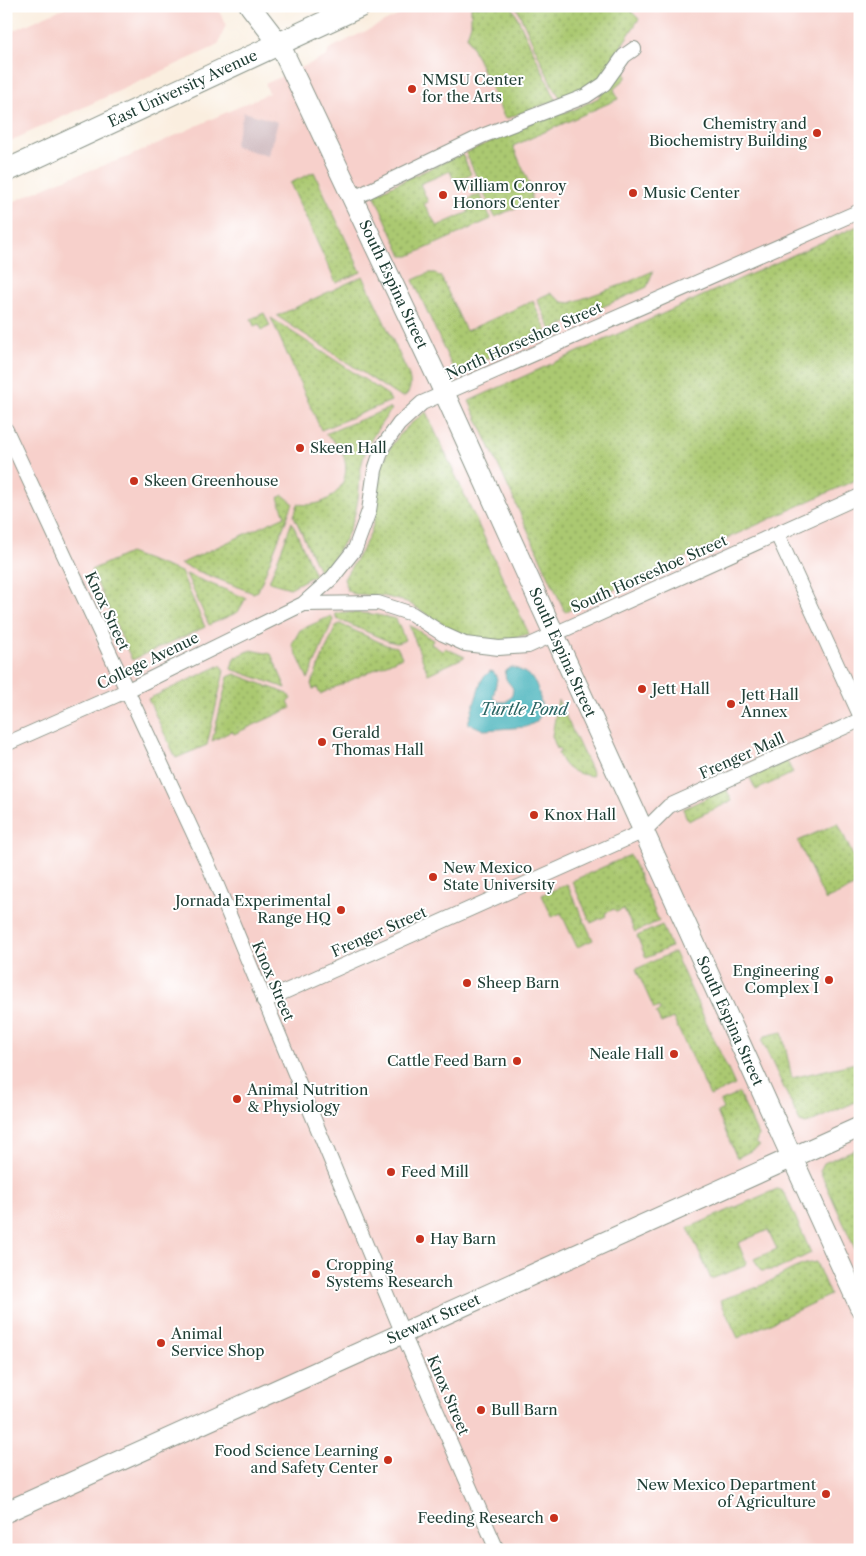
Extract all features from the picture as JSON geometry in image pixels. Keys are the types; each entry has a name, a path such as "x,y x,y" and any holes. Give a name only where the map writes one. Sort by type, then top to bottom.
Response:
{"main road":[{"name":"East University Avenue","path":"6,171 280,45 360,6"}],"street":[{"name":"South Espina Street","path":"250,6 280,45 444,394 860,1307"},
{"path":"352,199 482,136 586,96 604,84 624,56 634,49"},
{"name":"North Horseshoe Street","path":"303,604 332,578 355,549 369,510 375,470 383,446 391,434 422,403 860,211"},
{"name":"Knox Street","path":"6,430 211,871 264,1001 311,1108 403,1334 497,1550"},
{"name":"South Horseshoe Street","path":"303,604 378,602 412,614 444,634 465,644 499,648 528,646 860,496"},
{"path":"777,534 860,715"},
{"name":"College Avenue","path":"6,744 126,691 303,604"},
{"name":"Frenger Mall","path":"644,831 669,806 860,720"},
{"name":"Frenger Street","path":"264,1001 644,831"},
{"name":"Stewart Street","path":"6,1512 860,1127"}],"shaded area":[{"path":"68,6 216,6 226,24 219,43 212,48 6,143 6,34"},
{"name":"New Mexico State University","path":"417,6 860,6 860,1550 6,1550 6,205 57,182 128,157 269,93 265,84 327,56 329,49"},
{"path":"244,112 278,122 268,156 234,146"}],"green space":[{"path":"471,6 512,6 556,100 505,119 467,36 471,24"},
{"path":"516,6 635,6 631,11 639,19 599,80 589,88 561,99 551,83"},
{"path":"625,68 626,78 614,89 618,99 513,146 531,188 531,201 495,217 482,189 483,180 476,176 466,153 539,119 573,110 598,98"},
{"path":"462,154 471,174 454,181 450,171 420,184 428,202 424,204 437,226 469,212 464,201 480,194 491,219 409,256 402,256 374,194"},
{"path":"314,172 361,272 336,283 290,183"},
{"path":"860,225 860,478 565,612 469,401"},
{"path":"653,271 647,287 551,330 537,299 550,293 563,302 570,303 624,284"},
{"path":"429,273 435,273 441,277 466,331 533,301 547,332 455,373 413,280"},
{"path":"363,276 408,373 410,386 404,397 395,394 277,316"},
{"path":"264,313 270,326 262,330 259,324 254,326 251,319"},
{"path":"271,318 388,395 391,401 321,430"},
{"path":"390,408 392,409 365,452 356,509 350,529 340,548 320,573 294,516 298,504 314,504 327,500 337,492 343,481 346,469 344,456 337,444 325,434"},
{"path":"426,412 529,634 501,641 475,638 454,631 407,602 383,596 354,594 348,591 344,579 364,547 373,525 380,476 386,456 396,439"},
{"path":"283,495 293,503 258,591 253,593 180,564 285,516 278,498"},
{"path":"292,522 315,575 290,588 269,582"},
{"path":"129,553 181,572 205,627 132,660 91,570"},
{"path":"186,574 246,598 238,612 209,625"},
{"path":"343,612 372,614 396,619 405,640 397,643 388,641 337,619 335,614"},
{"path":"331,616 333,620 308,679 292,644 300,630"},
{"path":"340,624 386,645 397,647 402,657 320,694 317,688 313,689 311,684 336,626"},
{"path":"409,625 433,640 431,644 442,651 445,648 465,657 428,674"},
{"path":"251,650 271,654 286,688 231,669 234,658"},
{"path":"221,665 224,671 207,745 176,758 148,699"},
{"path":"235,674 288,694 291,699 288,701 291,708 234,734 232,731 212,741 228,677"},
{"path":"558,700 593,774 592,776 571,770 564,764 558,753 561,752 559,748 557,749 552,736"},
{"path":"787,761 793,773 756,790 750,778"},
{"path":"726,789 732,801 688,821 683,809"},
{"path":"838,823 860,871 860,884 825,900 798,841"},
{"path":"630,855 659,921 635,932 624,909 616,912 614,909 605,913 606,916 591,923 572,881"},
{"path":"567,884 593,940 577,947 561,913 552,917 542,895"},
{"path":"662,925 671,947 646,958 637,936"},
{"path":"674,952 735,1085 710,1096 673,1018 661,1023 656,1013 661,1010 659,1007 654,1009 636,969"},
{"path":"782,1032 792,1078 860,1062 860,1100 806,1124 800,1122 762,1041 765,1036"},
{"path":"739,1093 758,1135 756,1143 760,1146 737,1158 717,1112 723,1109 720,1102"},
{"path":"860,1147 860,1260 820,1171 824,1163"},
{"path":"777,1189 786,1196 811,1253 778,1269 761,1271 754,1259 777,1249 768,1230 738,1243 746,1262 745,1266 711,1279 688,1228"},
{"path":"816,1262 830,1295 738,1338 720,1300 758,1287 808,1263"}],"water":[{"name":"Turtle Pond","path":"512,667 528,675 536,685 543,712 536,722 526,727 484,730 468,723 482,679 490,671 494,672 497,679 493,698 498,702 506,702 512,695 513,689 505,676 506,670"}],"place":[{"name":"NMSU Center for the Arts","path":"412,89"},
{"name":"Chemistry and Biochemistry Building","path":"817,133"},
{"name":"Music Center","path":"633,193"},
{"name":"William Conroy Honors Center","path":"443,195"},
{"name":"Skeen Hall","path":"300,448"},
{"name":"Skeen Greenhouse","path":"134,481"},
{"name":"Jett Hall","path":"642,689"},
{"name":"Jett Hall Annex","path":"731,704"},
{"name":"Gerald Thomas Hall","path":"322,742"},
{"name":"Knox Hall","path":"534,815"},
{"name":"New Mexico State University","path":"433,877"},
{"name":"Jornada Experimental Range HQ","path":"341,910"},
{"name":"Engineering Complex I","path":"829,980"},
{"name":"Sheep Barn","path":"467,983"},
{"name":"Neale Hall","path":"674,1054"},
{"name":"Cattle Feed Barn","path":"517,1061"},
{"name":"Animal Nutrition & Physiology","path":"237,1099"},
{"name":"Feed Mill","path":"391,1172"},
{"name":"Hay Barn","path":"420,1239"},
{"name":"Cropping Systems Research","path":"316,1274"},
{"name":"Animal Service Shop","path":"161,1343"},
{"name":"Bull Barn","path":"481,1410"},
{"name":"Food Science Learning and Safety Center","path":"388,1460"},
{"name":"New Mexico Department of Agriculture","path":"826,1494"},
{"name":"Feeding Research","path":"554,1518"}]}
